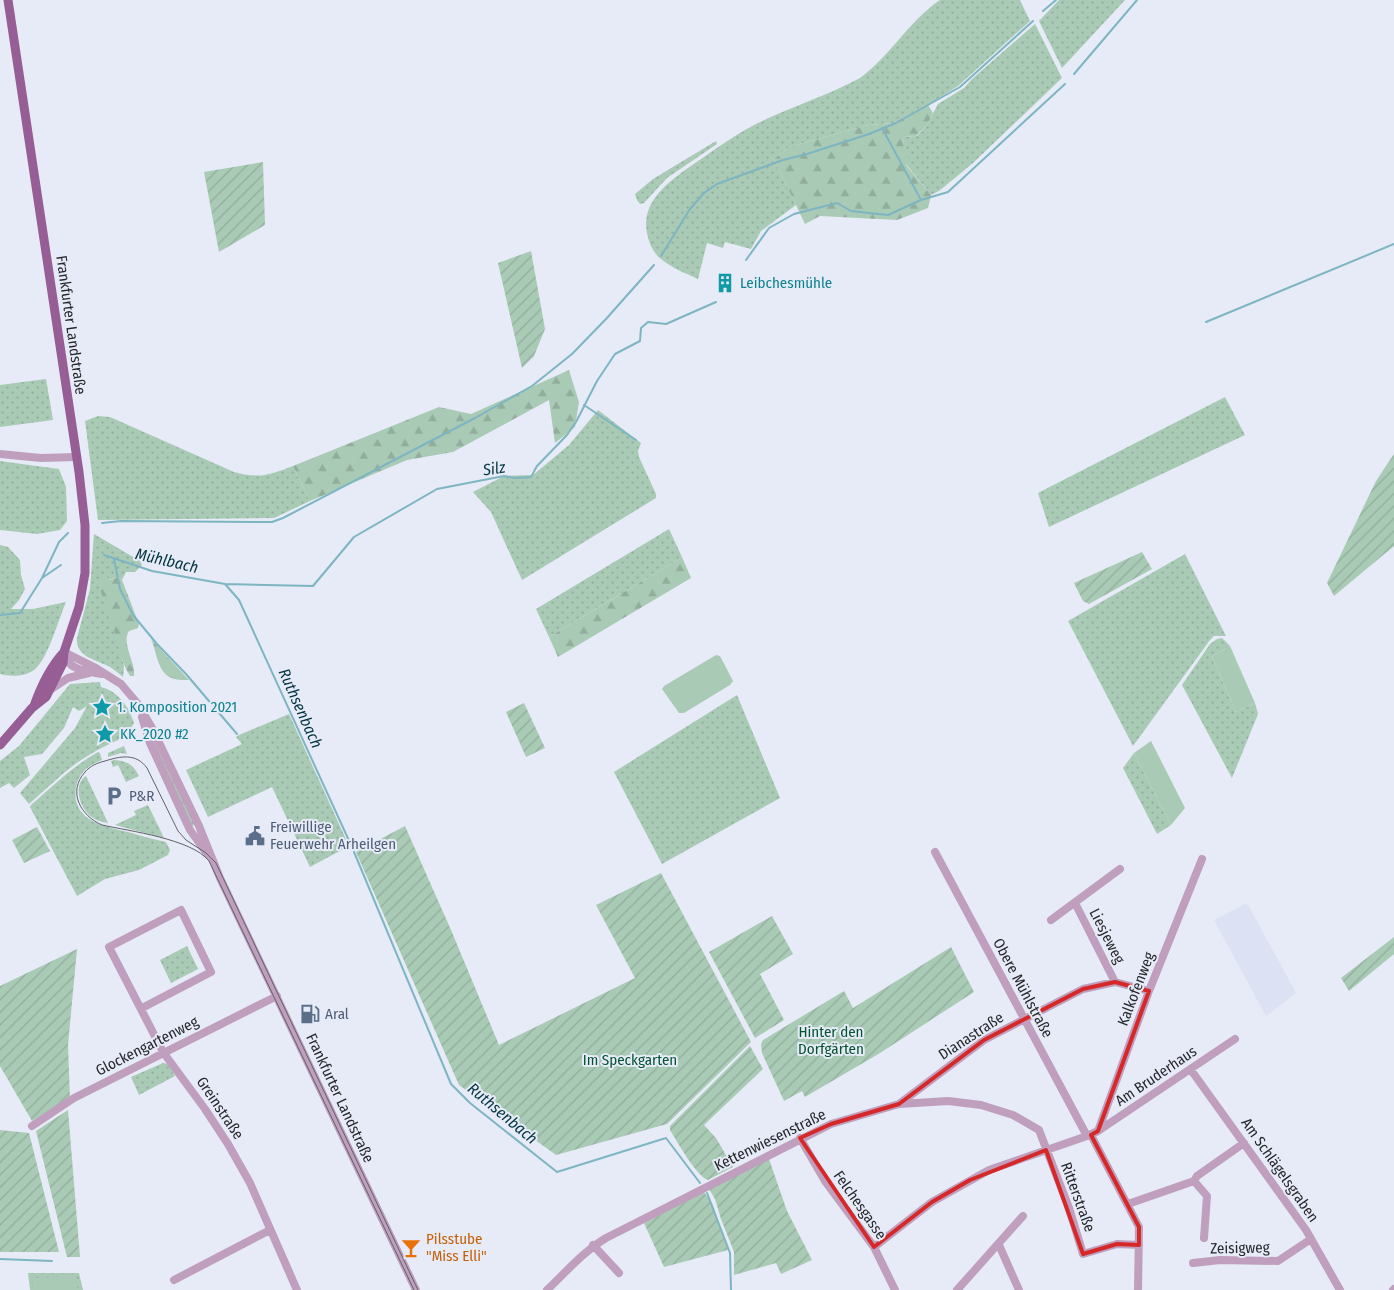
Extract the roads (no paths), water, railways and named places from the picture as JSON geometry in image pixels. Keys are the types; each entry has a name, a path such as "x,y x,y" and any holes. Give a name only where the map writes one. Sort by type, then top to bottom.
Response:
{"main road":[{"name":"Frankfurter Landstraße","path":"8,0 77,456 85,525 85,573 76,619 64,652"},
{"path":"0,745 32,708 46,697 63,664 64,652"},
{"path":"32,708 52,668 64,652"}],"street":[{"path":"0,454 41,458 77,456"},
{"name":"Frankfurter Landstraße","path":"64,652 73,667 107,675"},
{"name":"Frankfurter Landstraße","path":"64,652 107,675 121,684 131,695 140,713 150,743 190,830 214,864 416,1290"},
{"name":"Frankfurter Landstraße","path":"50,690 68,678 91,672"},
{"name":"Obere Mühlstraße","path":"935,852 1024,1018 1092,1134 1139,1226 1138,1290"},
{"name":"Kalkofenweg","path":"1092,1134 1202,859"},
{"name":"Liesjeweg","path":"1051,920 1120,869"},
{"name":"Liesjeweg","path":"1075,903 1115,982"},
{"name":"Greinstraße","path":"142,1008 211,972 181,910 109,947 163,1052 206,1109 250,1183 297,1290"},
{"name":"Dianastraße","path":"899,1104 984,1040 1024,1018 1083,990 1115,982 1149,991"},
{"name":"Glockengartenweg","path":"32,1126 74,1098 277,996"},
{"name":"Am Bruderhaus","path":"874,1247 932,1202 970,1180 996,1167 1092,1134 1235,1039"},
{"name":"Am Schlägelsgraben","path":"1191,1070 1306,1230 1340,1290"},
{"name":"Kettenwiesenstraße","path":"547,1290 593,1246 800,1138 831,1124 899,1104 948,1101 981,1105 1013,1115 1038,1130 1046,1150"},
{"name":"Felchesgasse","path":"800,1138 825,1181 874,1247 895,1290"},
{"path":"1128,1204 1194,1181 1197,1176 1244,1143"},
{"name":"Ritterstraße","path":"1046,1150 1069,1208 1084,1254 1117,1244 1140,1245"},
{"path":"1194,1181 1207,1196 1204,1238"},
{"path":"957,1290 1023,1216"},
{"path":"174,1280 270,1230"},
{"name":"Zeisigweg","path":"1193,1263 1220,1260 1278,1261 1311,1240"},
{"path":"999,1245 1019,1290"},
{"path":"593,1246 619,1273"}],"waterway":[{"path":"1043,11 1056,0"},
{"path":"1074,74 1137,0"},
{"path":"661,256 690,209 704,193 717,184 783,160 869,134 896,123 960,87 1033,21"},
{"path":"746,260 769,228 794,214 837,203 851,211 888,215 921,200 948,192 1065,84"},
{"path":"882,128 921,200"},
{"path":"1206,322 1394,244"},
{"path":"102,523 121,521 272,522 283,518 475,418 532,386 572,354 654,265"},
{"name":"Silz","path":"104,555 152,571 225,584 313,586 354,537 437,489 504,476 515,478 531,477 537,466 567,435 576,422 597,381 615,354 640,341 641,328 648,322 666,324 716,302"},
{"path":"584,405 636,440"},
{"path":"42,578 59,542 68,533"},
{"path":"114,559 120,589 133,615 237,734"},
{"name":"Mühlbach","path":"0,615 20,613 42,578 61,565"},
{"name":"Ruthsenbach","path":"225,584 239,600 351,845"},
{"name":"Ruthsenbach","path":"354,852 451,1084 470,1103 557,1172 666,1138 700,1183"},
{"name":"Ruthsenbach","path":"707,1193 730,1253 731,1290"},
{"path":"0,1259 52,1261"}],"tram line":[{"path":"414,1290 209,861 201,853 189,847 159,837 102,825 88,816 79,803 77,787 85,772 91,766 122,757 133,758 143,763 178,831 186,840 206,853 216,863 418,1290"}],"place":[{"name":"Leibchesmühle","path":"725,283"},
{"name":"1. Komposition 2021","path":"102,707"},
{"name":"KK_2020 #2","path":"105,734"},
{"name":"P&R","path":"114,796"},
{"name":"Freiwillige Feuerwehr Arheilgen","path":"255,836"},
{"name":"Aral","path":"310,1014"},
{"name":"Pilsstube \"Miss Elli\"","path":"411,1248"}],"park label":[{"name":"Hinter den Dorfgärten","path":"831,1040"},
{"name":"Im Speckgarten","path":"630,1060"}]}
